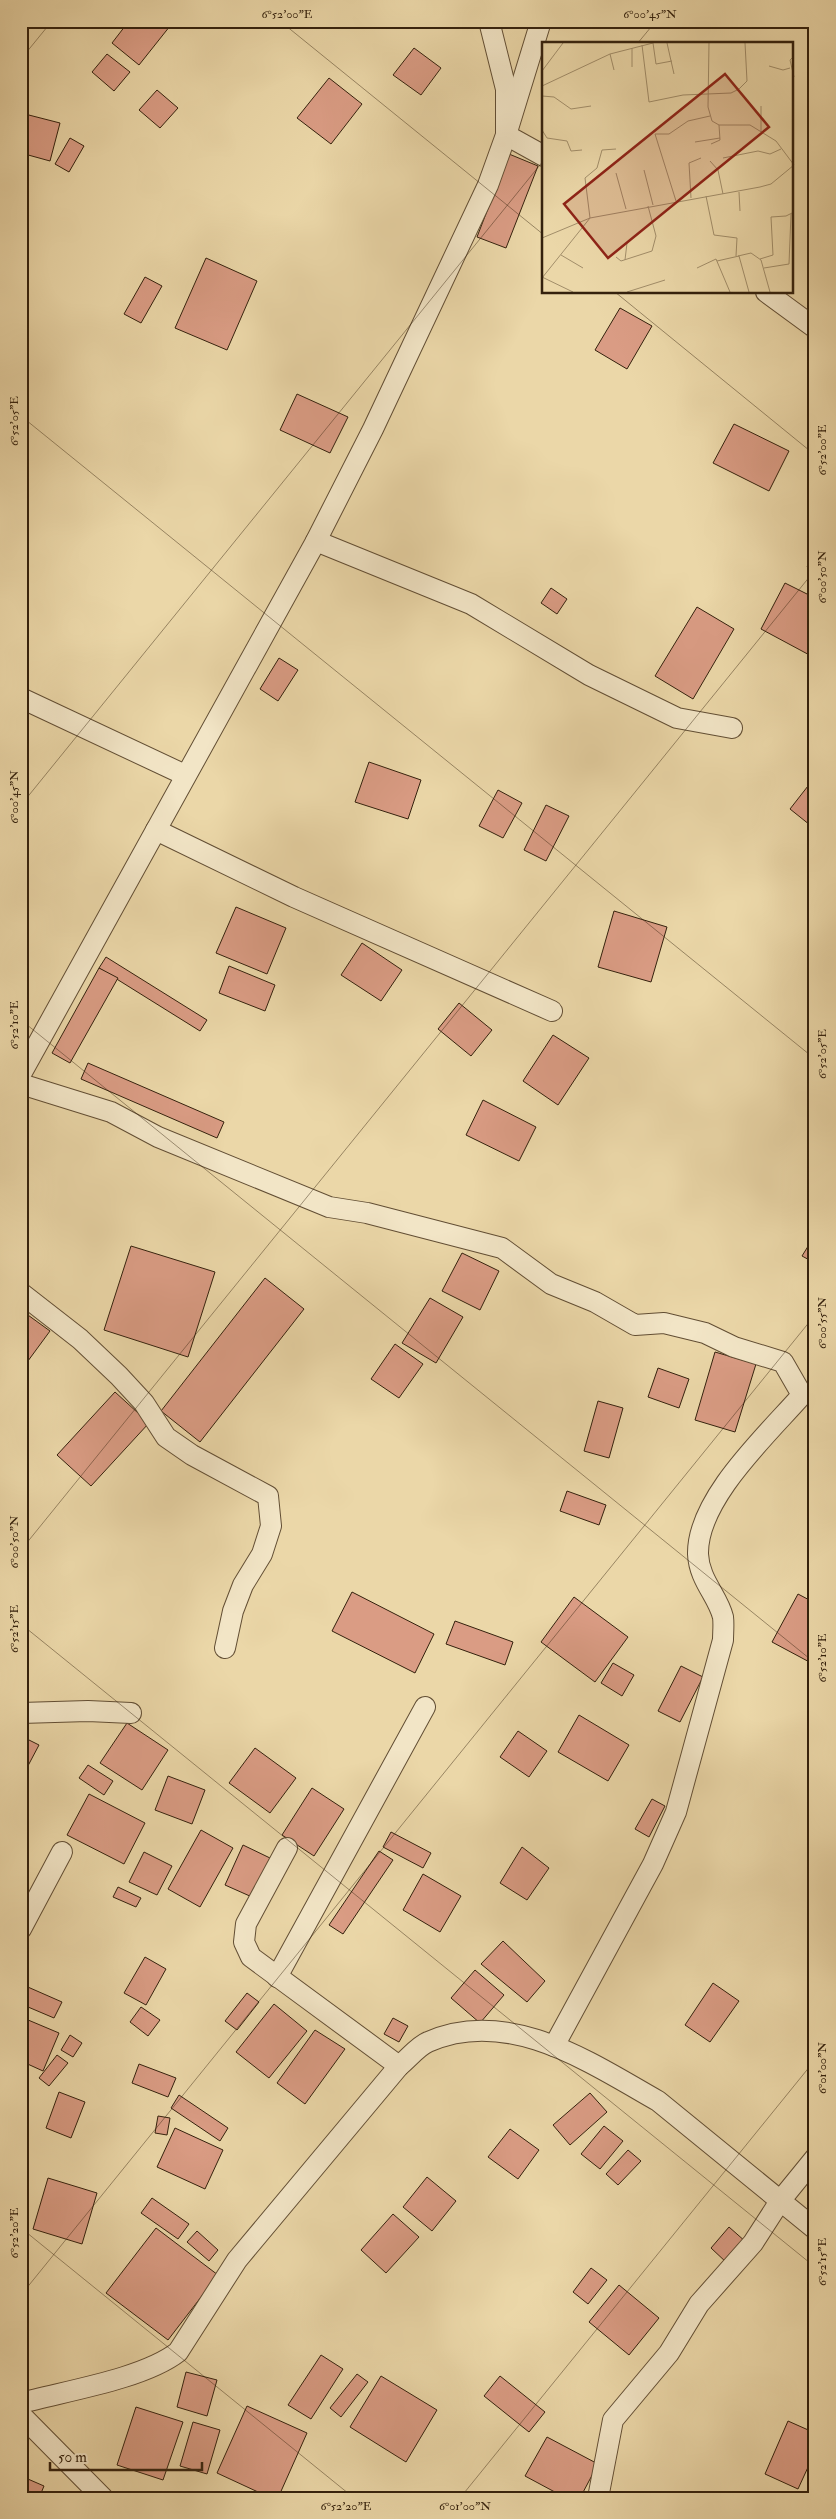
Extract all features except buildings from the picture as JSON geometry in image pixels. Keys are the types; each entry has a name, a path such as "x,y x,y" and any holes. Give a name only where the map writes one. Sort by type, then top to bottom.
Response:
{"street":[{"path":"489,21 506,88 506,135"},
{"path":"21,1074 316,541 373,429 484,194 506,135 541,21"},
{"path":"506,135 542,155"},
{"path":"769,294 815,328"},
{"path":"316,541 472,604 589,675 677,718 732,728"},
{"path":"21,698 185,776"},
{"path":"156,830 294,897 552,1011"},
{"path":"21,1084 68,1101 111,1112 158,1137 329,1207 367,1213 502,1248 551,1284 595,1302 636,1326 664,1323 705,1333 734,1347 783,1362 802,1395 723,1486 703,1524 698,1554 704,1580 723,1616 723,1640 676,1812 653,1864 554,2046"},
{"path":"21,1293 80,1339 119,1376 144,1403 166,1437 192,1456 268,1496 271,1526 262,1554 242,1585 233,1611 225,1648"},
{"path":"277,1976 425,1707"},
{"path":"21,1713 88,1711 131,1713"},
{"path":"287,1848 246,1924 244,1942 251,1957 399,2066"},
{"path":"21,1929 62,1852"},
{"path":"21,2403 141,2372 164,2363 178,2352 237,2260 399,2066 426,2042 460,2031 494,2030 519,2033 554,2046 658,2101 815,2229"},
{"path":"598,2498 613,2420 669,2353 699,2304 752,2243 780,2201 815,2158"},
{"path":"21,2415 103,2498"}]}
